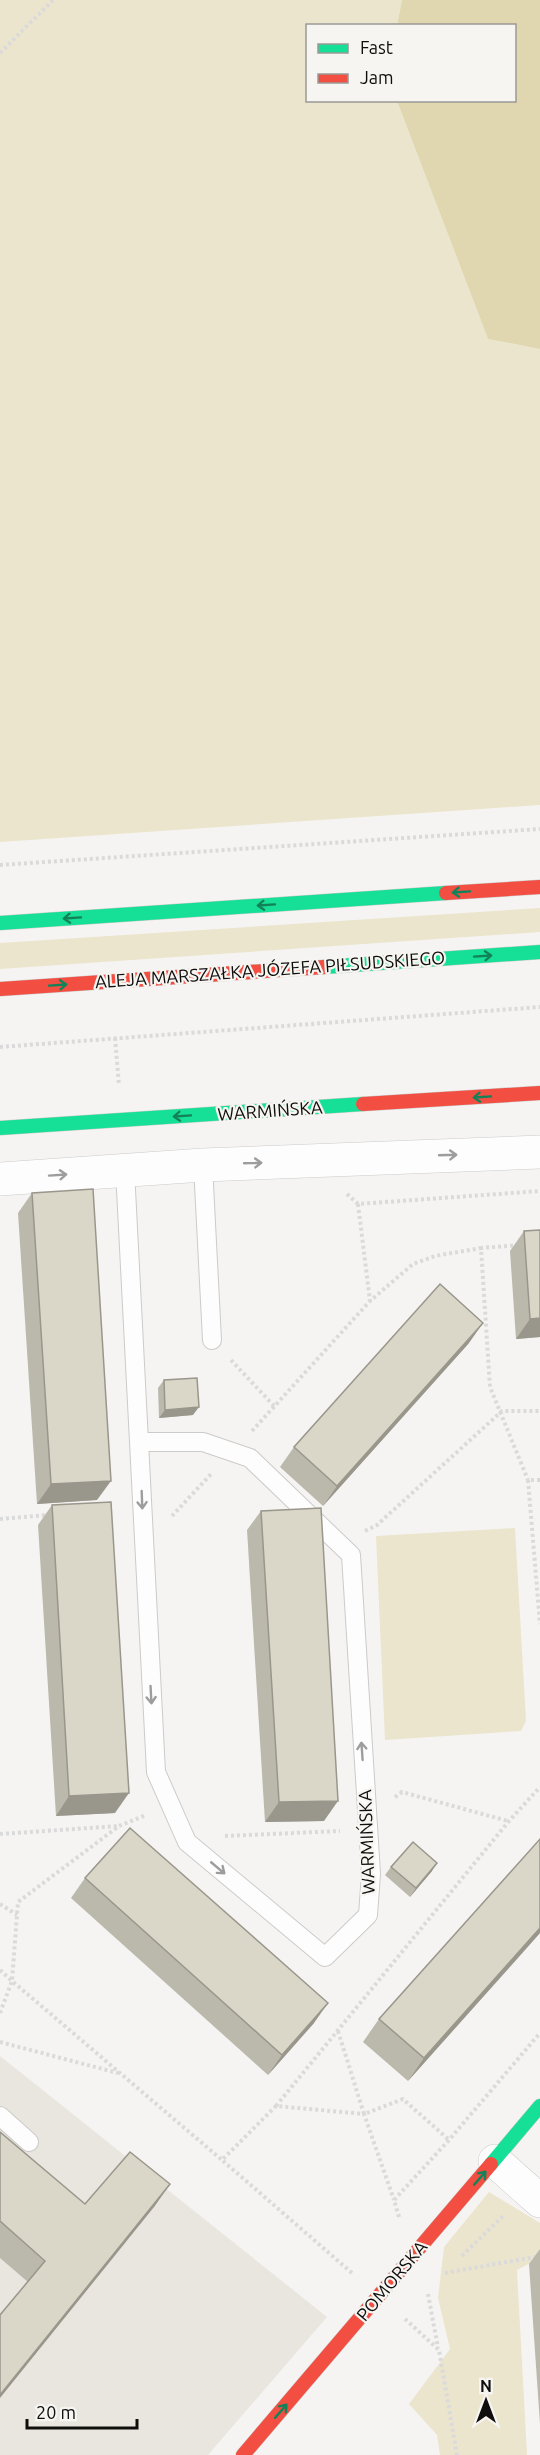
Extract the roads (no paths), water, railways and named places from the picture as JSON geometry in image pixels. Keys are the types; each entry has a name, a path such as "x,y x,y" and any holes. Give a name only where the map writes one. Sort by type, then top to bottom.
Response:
{"street":[{"path":"0,923 540,887"},
{"name":"ALEJA MARSZAŁKA JÓZEFA PIŁSUDSKIEGO","path":"0,989 540,952"},
{"name":"WARMIŃSKA","path":"0,1128 540,1093"},
{"path":"0,1179 203,1165 540,1152"},
{"name":"POMORSKA","path":"243,2455 540,2106"},
{"path":"495,2161 534,2196"}],"lane":[{"path":"203,1165 212,1340"},
{"name":"WARMIŃSKA","path":"125,1170 156,1772 185,1838 325,1957 368,1915 371,1874 351,1555 250,1458 203,1442 140,1442"},
{"path":"0,2116 29,2142"}]}
